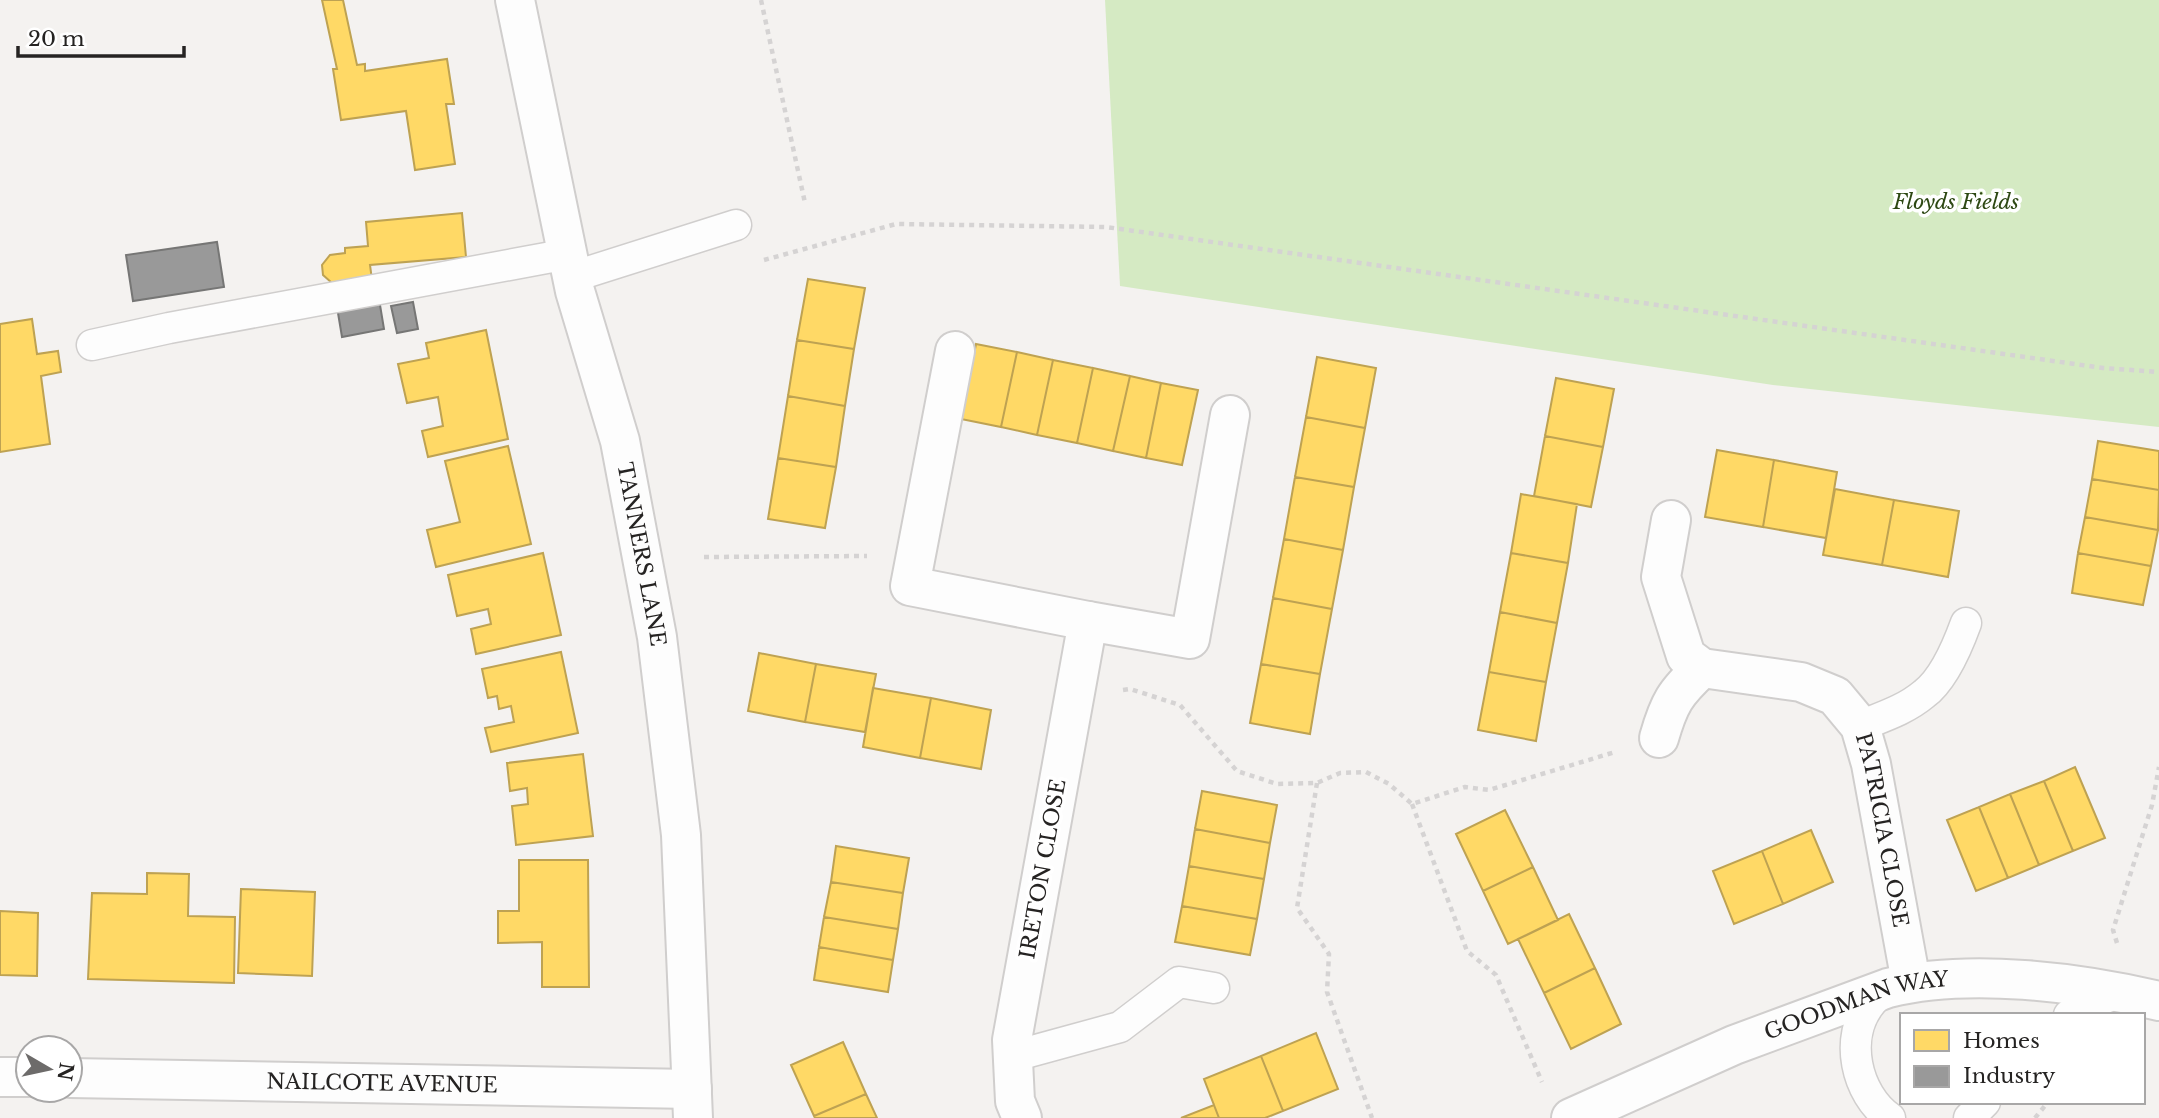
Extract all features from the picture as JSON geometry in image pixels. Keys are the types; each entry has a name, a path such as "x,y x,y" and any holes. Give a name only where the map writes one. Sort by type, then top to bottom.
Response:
{"street":[{"name":"TANNERS LANE","path":"515,0 575,291 620,440 657,637 681,835 693,1104"},
{"path":"955,351 910,586 1189,639 1230,415"},
{"path":"1659,738 1667,711 1681,687 1702,668 1686,656 1661,577 1671,520"},
{"name":"IRETON CLOSE","path":"1022,1118 1015,1101 1012,1040 1088,621"},
{"name":"PATRICIA CLOSE","path":"1702,668 1801,682 1835,696 1860,726 1871,764 1900,985"},
{"name":"GOODMAN WAY","path":"1559,1106 1900,985 1970,979 2023,980 2137,996"},
{"name":"NAILCOTE AVENUE","path":"84,1079 693,1104"}],"lane":[{"path":"92,345 183,326 570,266 736,225"},
{"path":"1860,726 1898,711 1926,693 1955,653 1966,623"},
{"path":"1014,1056 1120,1027 1179,982 1214,988"},
{"path":"1890,1118 1879,1110 1863,1084 1857,1062 1856,1038 1861,1021 1871,1003 1900,985"},
{"path":"2072,1013 2084,1006 2137,996"},
{"path":"1969,1118 1983,1104"}],"path":[{"path":"761,0 805,203"},
{"path":"751,264 897,225 1106,227 2103,368 2159,372"},
{"path":"704,557 917,556"},
{"path":"1073,695 1130,689 1180,705 1237,771 1278,784 1317,783 1340,773 1366,772 1389,784 1412,804 1467,951 1496,975 1559,1106"},
{"path":"1412,804 1465,787 1489,790 1659,738"},
{"path":"2137,996 2113,930 2152,804 2159,766"},
{"path":"1317,783 1297,908 1329,954 1326,992 1373,1118"},
{"path":"2035,1118 2046,1104"}],"green space":[{"name":"Floyds Fields","path":"1105,0 2159,0 2159,427 1773,385 1120,286"}],"building: Homes":[{"path":"322,0 343,0 357,65 365,64 365,71 447,59 454,104 446,104 455,164 415,170 406,111 341,120 333,69 337,69"},
{"path":"462,213 466,257 370,265 372,280 332,283 323,275 322,265 330,255 345,253 345,248 368,246 366,222"},
{"path":"808,279 865,288 854,349 797,340"},
{"path":"32,319 37,354 58,351 61,372 41,376 50,444 0,452 0,324"},
{"path":"486,330 508,439 428,457 422,431 443,426 438,397 407,403 398,364 429,358 426,343"},
{"path":"797,340 854,349 845,406 788,396"},
{"path":"976,344 1017,352 1001,427 961,419"},
{"path":"1017,352 1053,360 1037,435 1001,427"},
{"path":"1317,357 1376,368 1365,428 1306,417"},
{"path":"1053,360 1093,368 1077,443 1037,435"},
{"path":"1093,368 1130,376 1113,451 1077,443"},
{"path":"1130,376 1161,383 1146,458 1113,451"},
{"path":"1556,378 1614,389 1603,447 1545,436"},
{"path":"1161,383 1198,390 1182,465 1146,458"},
{"path":"788,396 845,406 836,467 778,458"},
{"path":"1306,417 1365,428 1354,487 1295,477"},
{"path":"1545,436 1603,447 1591,507 1534,496"},
{"path":"2098,441 2159,451 2159,490 2092,479"},
{"path":"508,446 531,544 436,567 427,530 460,522 445,461"},
{"path":"1717,450 1774,460 1763,527 1705,517"},
{"path":"778,458 836,467 825,528 768,519"},
{"path":"1774,460 1837,472 1826,538 1763,527"},
{"path":"1295,477 1354,487 1343,550 1284,539"},
{"path":"2092,479 2159,490 2158,530 2085,517"},
{"path":"1835,489 1894,500 1882,565 1823,555"},
{"path":"1521,494 1577,504 1568,563 1511,553"},
{"path":"1894,500 1959,511 1948,577 1882,565"},
{"path":"2085,517 2158,530 2151,566 2078,553"},
{"path":"1284,539 1343,550 1332,609 1273,598"},
{"path":"543,553 561,635 476,654 471,629 491,624 488,609 457,616 448,575"},
{"path":"1511,553 1568,563 1557,623 1500,612"},
{"path":"2078,553 2151,566 2143,605 2072,593"},
{"path":"1273,598 1332,609 1320,674 1261,664"},
{"path":"1500,612 1557,623 1546,682 1489,672"},
{"path":"561,652 578,733 491,752 485,728 514,722 511,706 499,709 497,696 488,698 482,669"},
{"path":"759,653 816,664 805,722 748,711"},
{"path":"816,664 876,674 865,732 805,722"},
{"path":"1261,664 1320,674 1310,734 1250,723"},
{"path":"1489,672 1546,682 1536,741 1478,730"},
{"path":"873,688 931,698 920,758 863,747"},
{"path":"931,698 991,710 981,769 920,758"},
{"path":"583,754 593,836 516,845 512,806 528,804 527,788 510,791 507,763"},
{"path":"2075,767 2105,838 2073,851 2044,781"},
{"path":"2044,781 2073,851 2039,865 2010,794"},
{"path":"1202,791 1277,805 1270,843 1195,829"},
{"path":"2010,794 2039,865 2008,878 1979,807"},
{"path":"1979,807 2008,878 1976,891 1947,820"},
{"path":"1505,810 1533,867 1483,891 1456,834"},
{"path":"1195,829 1270,843 1264,879 1189,866"},
{"path":"1811,830 1833,882 1783,904 1762,851"},
{"path":"836,846 909,858 903,893 831,882"},
{"path":"1762,851 1783,904 1734,924 1713,871"},
{"path":"519,860 588,860 589,987 542,987 542,942 498,943 498,911 519,911"},
{"path":"1189,866 1264,879 1257,919 1182,906"},
{"path":"1533,867 1558,920 1508,944 1483,891"},
{"path":"147,873 189,874 188,916 235,917 234,983 88,979 92,893 147,894"},
{"path":"831,882 903,893 898,929 824,917"},
{"path":"241,889 315,892 312,976 238,973"},
{"path":"1182,906 1257,919 1250,955 1175,942"},
{"path":"0,911 38,913 37,976 0,975"},
{"path":"1569,914 1595,968 1544,993 1518,939"},
{"path":"824,917 898,929 893,960 819,947"},
{"path":"819,947 893,960 888,992 814,980"},
{"path":"1595,968 1621,1024 1571,1049 1544,993"},
{"path":"1316,1033 1338,1089 1283,1111 1261,1056"},
{"path":"843,1042 866,1094 814,1116 791,1065"},
{"path":"1261,1056 1283,1111 1265,1118 1219,1118 1204,1079"},
{"path":"866,1094 877,1118 814,1116"},
{"path":"1214,1105 1219,1118 1181,1118"}],"building: Industry":[{"path":"217,242 224,287 133,301 126,255"},
{"path":"379,299 384,329 342,337 337,307"},
{"path":"413,302 418,329 397,333 391,306"}]}
